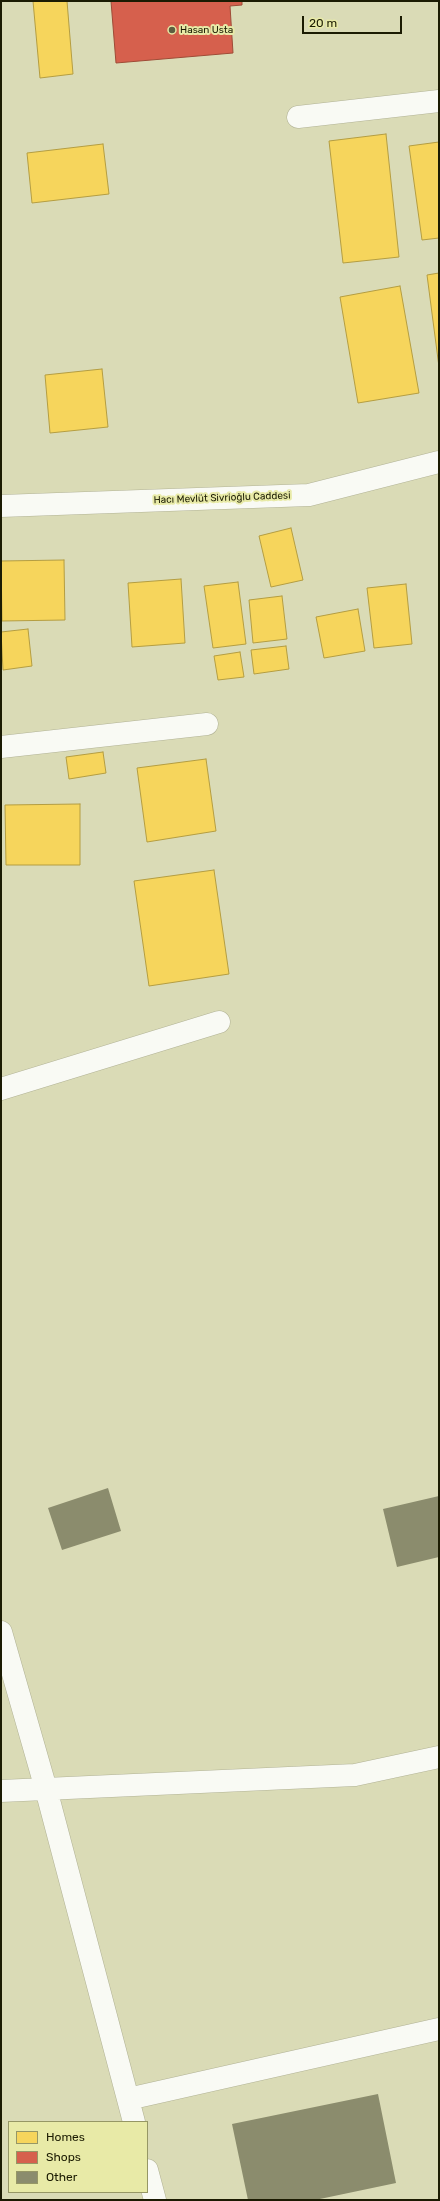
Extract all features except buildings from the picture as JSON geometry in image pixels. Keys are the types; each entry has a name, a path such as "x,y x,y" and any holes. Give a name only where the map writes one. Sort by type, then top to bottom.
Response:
{"street":[{"path":"298,118 439,101"},
{"name":"Hacı Mevlüt Sivrioğlu Caddesi","path":"1,506 309,495 439,462"},
{"path":"1,747 207,724"},
{"path":"1,1089 219,1022"},
{"path":"1,1632 46,1789 134,2121"},
{"path":"1,1791 355,1775 439,1757"},
{"path":"128,2099 439,2029"},
{"path":"148,2174 155,2200"}],"place":[{"name":"Hasan Usta","path":"172,30"}]}
